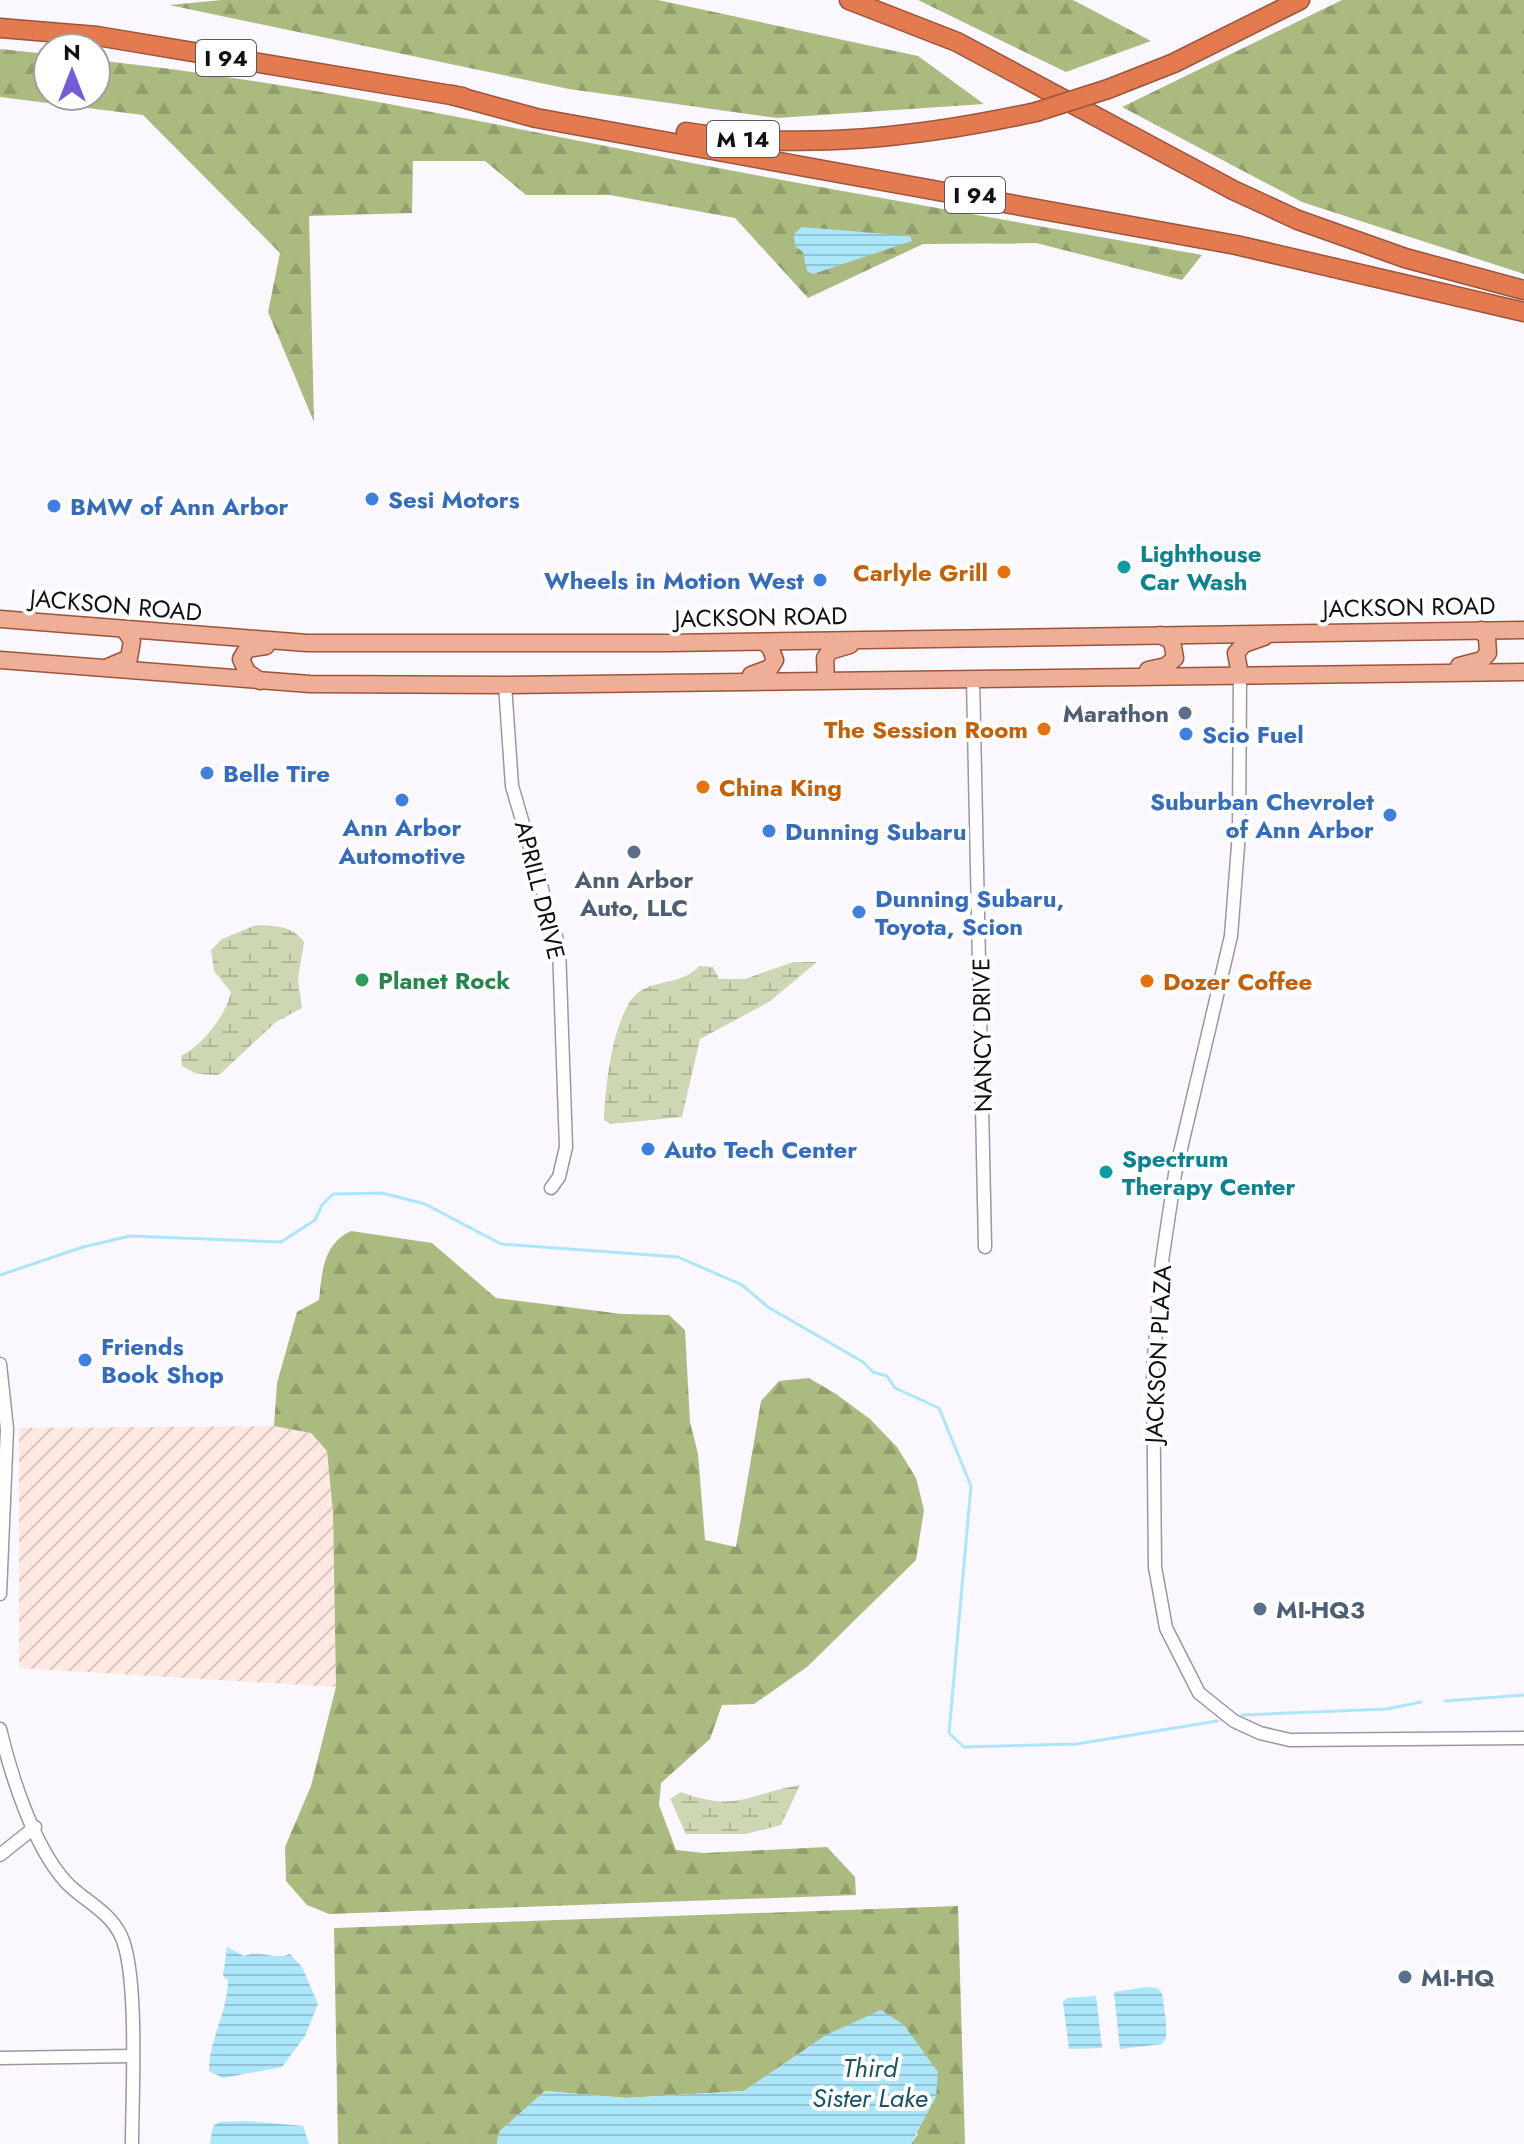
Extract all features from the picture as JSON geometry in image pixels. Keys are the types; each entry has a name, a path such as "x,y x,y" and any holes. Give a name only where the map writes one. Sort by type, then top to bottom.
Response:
{"highway":[{"path":"849,0 957,42 1233,190 1298,220 1405,258 1524,290"},
{"name":"M 14","path":"452,95 696,133 802,141 908,135 1036,112 1108,89 1174,63 1300,0"},
{"name":"I 94","path":"0,28 97,36 452,95 536,118 1236,245 1524,312"}],"main road":[{"name":"JACKSON ROAD","path":"0,619 307,643 764,642 1524,630"},
{"path":"99,669 129,658 132,641 125,630"},
{"path":"1422,673 1482,660 1489,647 1481,630"},
{"path":"1240,675 1235,661 1244,644 1289,633"},
{"path":"1120,677 1172,662 1175,648 1172,641 1160,635"},
{"path":"826,679 825,658 830,651 871,639"},
{"path":"726,681 770,668 774,652 764,642"},
{"path":"261,681 242,665 247,649 307,643"},
{"path":"0,660 261,681 505,685 1524,672"}],"street":[{"name":"JACKSON PLAZA","path":"1240,675 1237,708 1239,833 1231,936 1175,1174 1162,1261 1152,1413 1158,1598 1177,1655 1199,1693 1234,1721 1260,1733 1290,1740 1524,1738"},
{"name":"NANCY DRIVE","path":"973,679 985,1247"},
{"name":"APRILL DRIVE","path":"505,685 512,786 559,947 566,1147 559,1177 551,1188"},
{"path":"0,1364 7,1420 0,1594"},
{"path":"0,1729 14,1780 45,1853 66,1882 96,1904 121,1936 129,1970 132,2144"},
{"path":"0,1855 35,1827"},
{"path":"0,2058 132,2056"}],"shaded area":[{"path":"274,1426 311,1433 327,1451 333,1513 336,1687 19,1668 19,1428"}],"green space":[{"path":"222,0 658,0 918,56 984,104 777,118 569,89 169,5"},
{"path":"918,0 1073,0 1151,41 1066,72"},
{"path":"1342,0 1524,0 1524,274 1302,202 1122,107"},
{"path":"0,49 32,52 32,101 0,97"},
{"path":"112,62 343,96 750,174 1202,255 1182,280 1036,243 923,244 808,298 735,218 610,195 526,195 485,161 413,161 412,213 309,216 314,422 268,312 280,253 143,115 112,111"},
{"path":"256,925 289,929 304,942 298,979 302,1008 276,1022 219,1075 197,1074 182,1066 181,1056 197,1045 212,1028 231,992 214,971 211,950 222,939"},
{"path":"793,962 817,962 769,1002 700,1039 682,1117 611,1124 604,1120 606,1089 617,1030 632,999 642,990 687,976 699,966 713,967 719,979 745,979"},
{"path":"351,1231 432,1243 496,1298 622,1314 669,1315 685,1330 690,1422 698,1454 705,1540 736,1547 761,1401 779,1381 809,1378 870,1419 897,1447 916,1478 924,1510 916,1560 807,1667 754,1704 722,1705 710,1739 661,1783 659,1805 676,1850 704,1853 827,1847 855,1877 856,1895 329,1914 307,1905 286,1881 285,1847 311,1786 336,1687 333,1513 327,1451 311,1433 274,1426 277,1383 297,1312 319,1300 329,1251"},
{"path":"800,1785 781,1825 746,1834 686,1834 670,1799 681,1792 715,1801 742,1800"},
{"path":"958,1906 965,2144 911,2144 918,2134 828,2034 744,2091 626,2098 545,2091 499,2132 497,2144 338,2144 334,1928"}],"water":[{"path":"802,227 910,236 912,241 813,274 807,271 803,252 795,246 794,234"},
{"path":"227,1947 244,1956 290,1954 302,1967 318,2004 305,2036 282,2067 223,2078 209,2071 227,1992 228,1980 223,1976"},
{"path":"1158,1988 1162,1994 1166,2038 1162,2044 1120,2049 1114,1992"},
{"path":"1096,1996 1102,2048 1069,2049 1063,2002 1067,1998"},
{"name":"Third Sister Lake","path":"881,2010 904,2025 938,2072 936,2097 911,2144 497,2144 499,2132 545,2091 626,2098 744,2091 828,2034"},
{"path":"219,2122 303,2126 309,2144 210,2144 213,2126"}],"waterway":[{"path":"0,1275 83,1247 130,1236 281,1242 315,1220 322,1205 333,1194 382,1193 425,1204 501,1244 678,1257 742,1285 768,1307 863,1362 873,1372 887,1376 895,1388 939,1408 971,1486 949,1733 964,1747 1077,1744 1217,1721"},
{"path":"1445,1701 1524,1695"},
{"path":"1242,1715 1387,1709 1421,1702"}],"place":[{"name":"Sesi Motors","path":"372,499"},
{"name":"BMW of Ann Arbor","path":"54,506"},
{"name":"Lighthouse Car Wash","path":"1124,567"},
{"name":"Carlyle Grill","path":"1004,572"},
{"name":"Wheels in Motion West","path":"820,580"},
{"name":"Marathon","path":"1185,713"},
{"name":"The Session Room","path":"1044,729"},
{"name":"Scio Fuel","path":"1186,734"},
{"name":"Belle Tire","path":"207,773"},
{"name":"China King","path":"703,787"},
{"name":"Ann Arbor Automotive","path":"402,800"},
{"name":"Suburban Chevrolet of Ann Arbor","path":"1390,815"},
{"name":"Dunning Subaru","path":"769,831"},
{"name":"Ann Arbor Auto, LLC","path":"634,852"},
{"name":"Dunning Subaru, Toyota, Scion","path":"859,912"},
{"name":"Planet Rock","path":"362,980"},
{"name":"Dozer Coffee","path":"1147,981"},
{"name":"Auto Tech Center","path":"648,1149"},
{"name":"Spectrum Therapy Center","path":"1106,1172"},
{"name":"Friends Book Shop","path":"85,1360"},
{"name":"MI-HQ3","path":"1260,1609"},
{"name":"MI-HQ","path":"1405,1977"}]}
